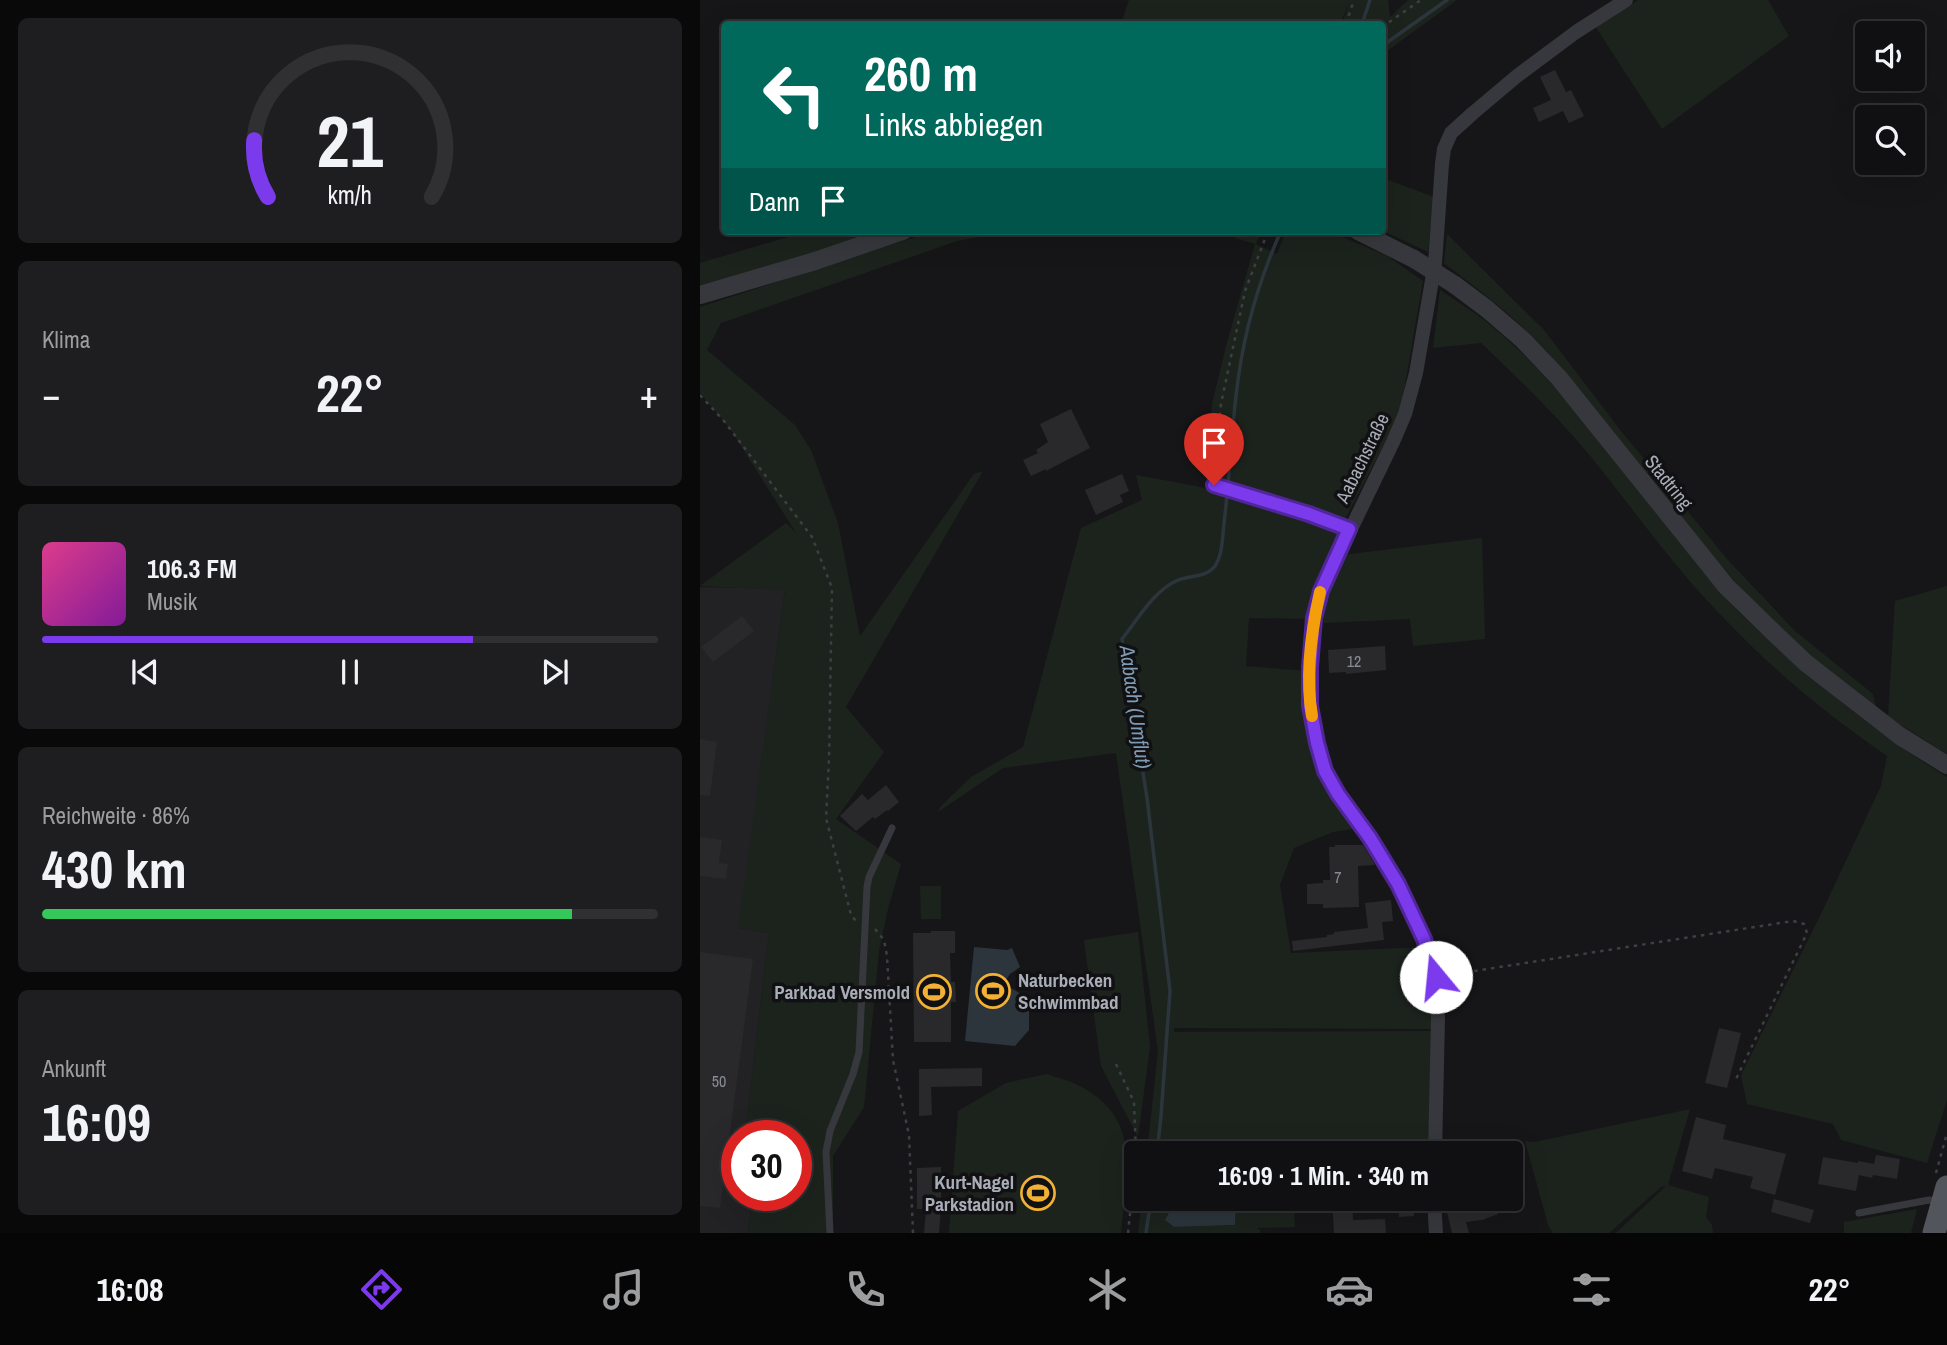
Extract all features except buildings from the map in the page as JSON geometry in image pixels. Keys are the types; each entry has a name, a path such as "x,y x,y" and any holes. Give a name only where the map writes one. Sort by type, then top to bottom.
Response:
{"main road":[{"path":"1934,1233 1945,1194"}],"street":[{"name":"Aabachstraße","path":"1435,1141 1438,1018 1436,977 1424,939 1398,884 1325,771 1310,706 1314,618 1321,591 1405,414 1416,373 1435,264 1444,149 1451,133 1527,69 1576,32 1626,0"},
{"path":"700,295 891,235"},
{"name":"Stadtring","path":"1366,235 1414,259 1455,285 1523,340 1559,378 1726,586 1806,663 1900,736 1947,765"},
{"path":"1435,1211 1436,1233"}],"lane":[{"path":"1218,486 1349,529"},
{"path":"830,1233 825,1152 859,1052 867,887 892,828"},
{"path":"1859,1213 1929,1200 1945,1194"}],"path":[{"path":"1347,21 1354,0"},
{"path":"1386,24 1421,0"},
{"path":"1218,486 1214,461 1221,404 1245,291 1266,235"},
{"path":"700,395 724,421 812,537 832,587 826,818 851,915 858,923 879,932 884,940 893,1060 909,1135 913,1233"},
{"path":"1436,977 1793,921 1804,924 1807,933 1736,1079"},
{"path":"1116,1064 1134,1102 1135,1141"},
{"path":"1128,1233 1130,1211"}],"shaded area":[{"path":"1129,0 1388,0 1390,17 1408,0 1457,0 1386,52 1386,21 1343,21 1349,3 1341,21 1122,21"},
{"path":"1638,0 1768,0 1789,36 1662,129 1595,26"},
{"path":"1386,179 1434,197 1428,252 1386,232"},
{"path":"1447,234 1544,330 1621,431 1728,560 1795,631 1873,694 1876,708 1774,623 1715,558 1548,353 1511,317 1444,263"},
{"path":"794,235 865,235 767,269 700,285 700,263"},
{"path":"922,235 990,235 957,241 721,323 707,350 795,425 811,450 838,523 860,636 974,474 983,471 846,707 884,752 836,819 901,864 879,951 864,1107 833,1156 833,1233 748,1233 751,1211 812,1211 812,1120 747,1120 769,933 738,928 785,590 700,586 786,523 796,533 731,430 700,393 700,307"},
{"path":"1226,235 1259,235 1256,244 1277,254 1284,235 1338,235 1387,256 1423,281 1400,414 1343,523 1205,475 1212,404 1255,244"},
{"path":"1440,290 1488,323 1523,354 1555,388 1704,573 1746,619 1860,717 1947,777 1947,1100 1927,1163 1841,1140 1833,1124 1747,1104 1741,1075 1881,786 1887,756 1798,688 1736,631 1684,574 1579,443 1481,343 1433,348"},
{"path":"1136,475 1196,486 1336,529 1339,542 1309,619 1249,618 1246,666 1306,671 1311,727 1360,828 1333,832 1294,848 1280,885 1291,953 1424,947 1433,989 1433,1029 1174,1028 1174,1032 1432,1031 1428,1141 1148,1141 1158,1051 1116,753 1003,768 938,812 971,777 1023,747 1081,528 1142,500"},
{"path":"1482,538 1485,639 1413,646 1410,619 1325,623 1319,620 1322,601 1342,555"},
{"path":"1947,586 1947,754 1888,717 1895,601"},
{"path":"700,587 785,589 739,928 769,933 747,1120 721,1120 721,1211 751,1211 748,1233 700,1233"},
{"path":"920,886 941,886 941,919 921,919"},
{"path":"1138,932 1150,1047 1138,1137 1101,1066 1084,940"},
{"name":"Naturbecken Schwimmbad","path":"974,947 1007,950 1012,948 1020,967 1010,974 1003,984 1029,998 1029,1030 1015,1046 965,1041"},
{"name":"Kurt-Nagel Parkstadion","path":"1047,1074 1082,1087 1115,1116 1124,1142 1124,1207 1121,1233 949,1233 958,1111 1006,1083"},
{"path":"1690,1109 1668,1185 1709,1197 1706,1217 1712,1225 1713,1233 1616,1233 1666,1186 1661,1187 1609,1233 1553,1233 1548,1225 1525,1141 1535,1142"},
{"path":"1917,1209 1911,1233 1844,1233 1844,1222"},
{"path":"1141,1211 1170,1211 1165,1220 1174,1227 1235,1225 1236,1211 1294,1211 1295,1227 1257,1228 1260,1233 1138,1233"},
{"path":"1170,1211 1236,1211 1235,1225 1174,1227 1165,1220"}],"waterway":[{"path":"1363,21 1370,0"},
{"name":"Aabach (Umflut)","path":"1386,43 1447,0"},
{"name":"Aabach (Umflut)","path":"1158,1141 1170,991 1147,798 1122,639 1160,592 1176,581 1207,573 1215,566 1220,556 1242,354 1258,291 1279,235"},
{"name":"Aabach (Umflut)","path":"1146,1233 1149,1211"}],"slow traffic":[{"path":"1312,716 1311,641 1320,592"}],"place":[{"name":"Naturbecken Schwimmbad","path":"993,991"},
{"name":"Parkbad Versmold","path":"934,992"},
{"name":"Kurt-Nagel Parkstadion","path":"1038,1193"}],"route":[{"path":"1214,485 1349,529 1321,591 1314,618 1310,706 1317,743 1325,771 1338,794 1370,838 1398,884 1424,939 1436,977"}]}
